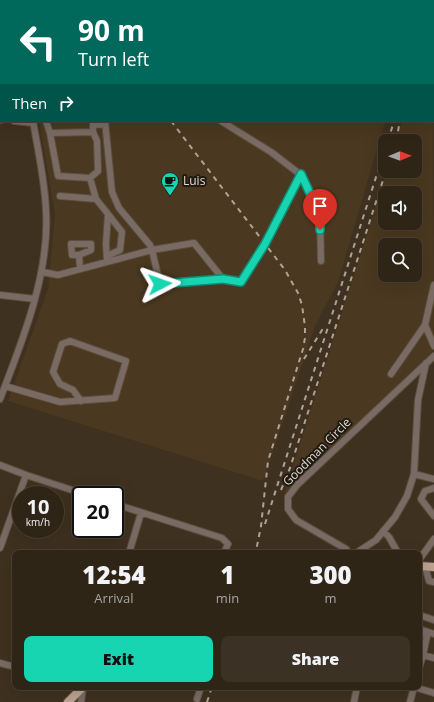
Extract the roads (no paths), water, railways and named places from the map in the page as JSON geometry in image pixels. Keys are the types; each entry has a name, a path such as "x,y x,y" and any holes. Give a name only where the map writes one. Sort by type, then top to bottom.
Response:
{"main road":[{"path":"422,564 434,567"},
{"path":"68,702 80,690"}],"street":[{"path":"0,399 35,299 42,272 46,240 46,211 33,122"},
{"path":"46,122 50,133 58,176 90,178 98,171 97,141 93,132 93,124 105,123 112,192 119,208 150,245 160,284 223,279 241,282 265,244 301,174"},
{"path":"223,122 271,152 301,174 320,215 321,261"},
{"path":"50,133 93,132"},
{"path":"90,178 96,198 122,232 120,250 107,259"},
{"path":"60,196 96,198"},
{"path":"107,259 108,214"},
{"path":"42,272 58,275 107,259 194,243 223,279"},
{"path":"79,254 80,268"},
{"path":"391,374 425,324 434,285"},
{"path":"0,295 35,299"},
{"path":"425,324 434,346"},
{"path":"5,386 60,402 81,401 115,398 126,361 70,341 62,344 53,372 60,384 73,390 81,401"},
{"name":"Goodman Circle","path":"347,550 296,520 288,509 288,497 297,485 434,356"},
{"path":"361,550 376,540 395,517 407,496 414,474 418,400 426,363"},
{"path":"0,465 72,490"},
{"path":"414,474 434,479"},
{"path":"0,548 26,475"},
{"path":"434,488 425,491 421,499 434,516"},
{"path":"124,507 222,538 228,544 225,550"},
{"path":"130,550 141,512"},
{"path":"383,531 389,537 396,550"},
{"path":"422,562 434,539"},
{"path":"422,566 429,581 434,582"},
{"path":"422,616 434,620"},
{"path":"422,630 434,634"},
{"path":"422,634 427,636 422,655 434,658"},
{"path":"0,663 12,666"},
{"path":"422,689 434,693"},
{"path":"81,702 83,690"},
{"path":"197,699 200,690"},
{"path":"354,702 356,690"},
{"path":"410,702 413,690"}],"railway":[{"path":"172,122 285,270 298,293 302,305 305,327 303,349 268,461 261,526 256,550"},
{"path":"390,134 394,122"},
{"path":"397,134 400,122"},
{"path":"265,524 378,171"},
{"path":"281,490 290,468 384,178"},
{"path":"304,359 324,327"},
{"path":"207,702 211,690"}],"place":[{"name":"Luis","path":"170,196"}]}
